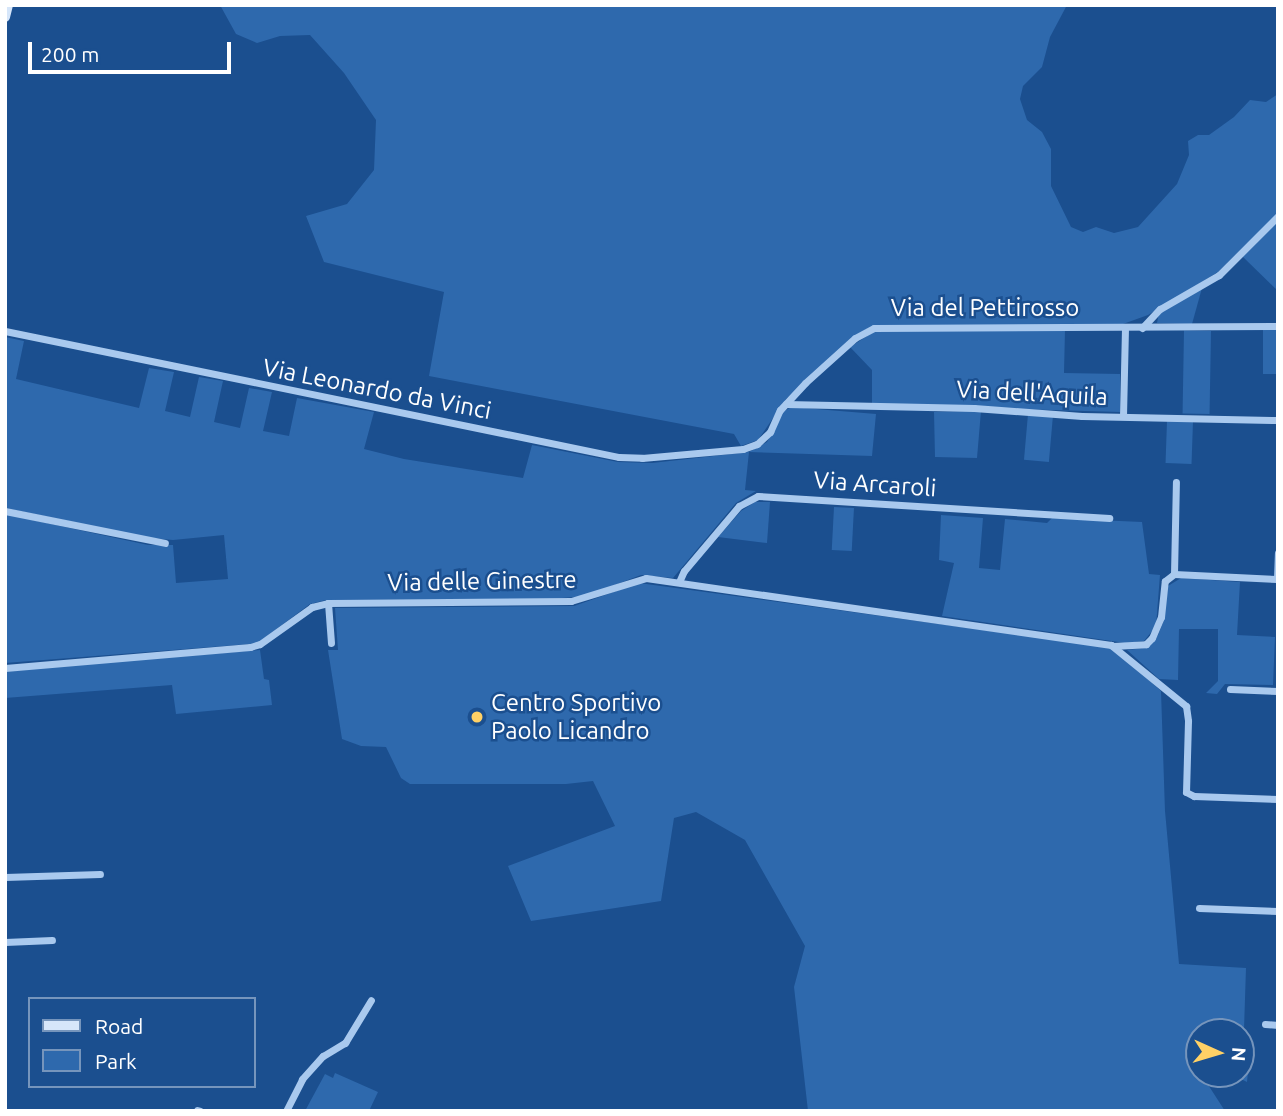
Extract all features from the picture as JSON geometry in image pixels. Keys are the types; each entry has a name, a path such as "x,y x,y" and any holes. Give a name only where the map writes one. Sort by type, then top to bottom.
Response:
{"main road":[{"path":"5,17 8,5"}],"street":[{"path":"1142,328 1160,309 1219,275 1278,216"},
{"name":"Via del Pettirosso","path":"743,449 763,441 786,404 802,387 855,338 874,328 1278,326"},
{"path":"1123,416 1125,328"},
{"name":"Via Leonardo da Vinci","path":"5,331 619,457 666,457 743,449"},
{"path":"802,387 803,397 810,404"},
{"name":"Via dell'Aquila","path":"786,404 974,408 1123,416 1278,420"},
{"path":"1174,574 1176,482"},
{"name":"Via Arcaroli","path":"679,582 684,571 739,506 758,496 1109,518"},
{"path":"5,511 165,543"},
{"path":"1111,645 1146,644 1155,633 1161,617 1165,580 1174,574 1277,579 1278,553"},
{"name":"Via delle Ginestre","path":"5,668 250,647 260,644 312,607 328,603 550,602 586,598 639,578 679,582 1111,645 1181,700 1188,712 1186,792 1194,796 1278,799"},
{"path":"328,603 331,642"},
{"path":"1230,689 1278,691"},
{"path":"5,877 100,874"},
{"path":"1199,908 1278,911"},
{"path":"5,942 52,940"},
{"path":"286,1111 302,1079 323,1056 345,1043 371,1000"},
{"path":"1265,1024 1278,1024"}],"green space":[{"path":"220,5 1067,5 1050,37 1042,67 1023,86 1020,99 1027,120 1042,132 1051,149 1051,186 1071,227 1083,232 1096,227 1114,233 1138,227 1177,184 1189,155 1188,141 1198,135 1209,135 1234,117 1250,100 1266,102 1278,94 1278,213 1218,272 1148,315 1123,324 868,328 786,399 758,440 741,446 734,434 429,376 444,292 324,262 306,216 347,204 374,170 376,120 344,73 310,35 280,36 257,43 236,34"},
{"path":"1278,220 1278,291 1242,256"},
{"path":"1202,288 1192,324 1157,323 1159,312"},
{"path":"1263,329 1278,329 1278,374 1263,374"},
{"path":"1065,330 1064,373 1120,374 1120,412 872,405 872,370 850,347 875,331"},
{"path":"1184,331 1211,331 1210,414 1183,414"},
{"path":"5,337 24,341 16,379 139,408 149,368 174,372 165,411 190,417 199,377 223,381 214,422 240,428 249,388 272,392 263,431 289,436 297,398 374,412 364,449 404,459 523,478 532,445 618,462 652,463 749,452 745,490 756,491 736,503 673,578 641,575 586,596 550,599 326,600 310,604 259,642 250,644 5,663 5,514 148,545 173,545 176,583 228,579 224,535 173,540 151,538 5,508"},
{"path":"792,407 876,414 872,456 749,452 767,442 784,411"},
{"path":"981,411 977,458 935,457 934,412"},
{"path":"1028,414 1053,416 1049,462 1024,460"},
{"path":"1167,421 1193,422 1192,464 1166,463"},
{"path":"755,502 770,502 767,543 718,537 741,511"},
{"path":"834,507 854,508 852,551 832,550"},
{"path":"941,515 983,518 979,568 1000,570 1005,519 1047,523 1052,518 1142,522 1149,574 1160,575 1156,626 1144,641 1125,643 942,616 954,563 939,560"},
{"path":"1181,578 1240,582 1237,635 1275,637 1273,685 1225,684 1217,694 1206,693 1218,681 1218,629 1179,629 1178,680 1159,679 1127,650 1145,648 1158,635 1163,623 1168,586"},
{"path":"639,583 1107,647 1120,654 1161,691 1165,811 1179,964 1246,968 1244,1018 1185,1018 1185,1088 1210,1088 1225,1111 808,1111 794,987 805,946 745,840 696,812 674,818 661,901 531,921 508,866 615,826 593,781 566,784 410,784 401,778 386,747 361,746 342,739 328,650 338,650 335,608 574,606"},
{"path":"260,650 264,679 269,680 272,705 176,714 172,685 5,698 5,671"},
{"path":"335,1073 378,1092 369,1111 305,1111 325,1074 333,1078"}],"place":[{"name":"Centro Sportivo Paolo Licandro","path":"477,717"}]}
